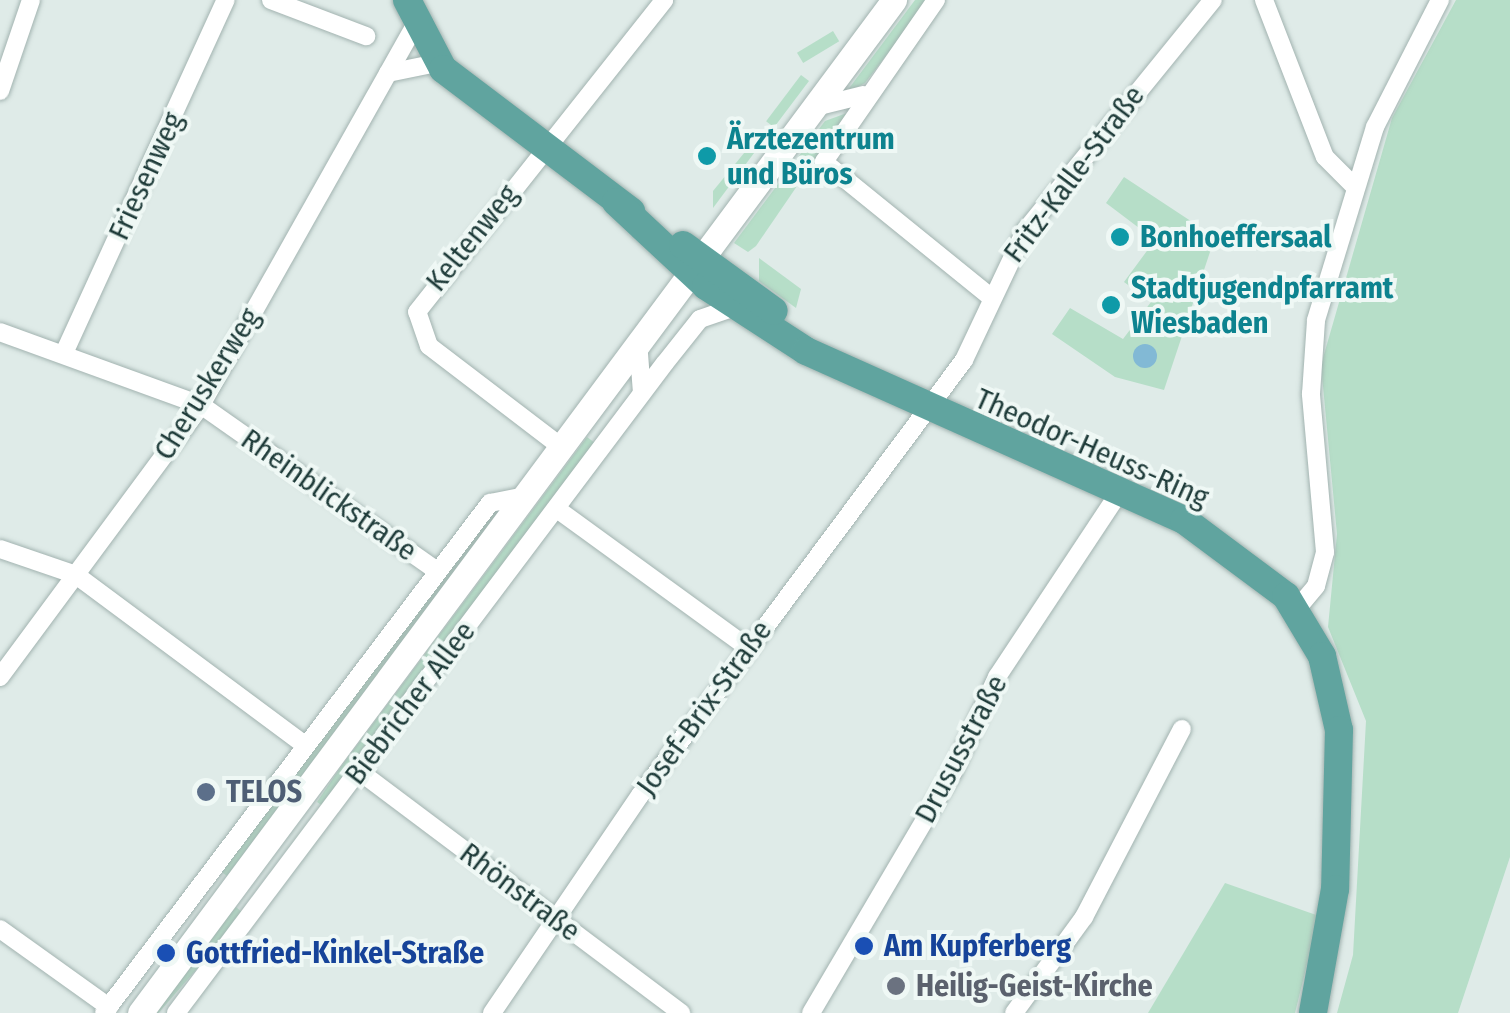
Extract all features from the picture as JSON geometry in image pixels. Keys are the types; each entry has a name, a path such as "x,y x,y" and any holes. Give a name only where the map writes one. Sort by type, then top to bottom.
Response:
{"main road":[{"name":"Biebricher Allee","path":"140,1013 894,0"},
{"path":"411,13 438,62 695,266"},
{"name":"Theodor-Heuss-Ring","path":"695,266 735,307 914,406 1121,490 1228,546 1296,610 1329,675 1341,765 1335,889 1313,1013"},
{"name":"Theodor-Heuss-Ring","path":"695,266 914,406"}],"street":[{"path":"0,91 31,0"},
{"name":"Friesenweg","path":"65,351 226,0"},
{"path":"270,0 366,36"},
{"name":"Keltenweg","path":"560,446 429,346 416,324 422,300 664,0"},
{"path":"936,0 863,94 824,162 992,298"},
{"name":"Fritz-Kalle-Straße","path":"914,406 973,346 1025,231 1213,0"},
{"path":"1264,0 1325,157 1354,186"},
{"path":"1296,610 1316,586 1325,552 1312,339 1354,186 1440,0"},
{"name":"Cheruskerweg","path":"0,677 200,405 388,73 411,13"},
{"path":"388,73 438,62"},
{"path":"816,107 863,94"},
{"name":"Biebricher Allee","path":"176,1013 700,319 735,307"},
{"name":"Rheinblickstraße","path":"0,332 65,351 200,405 437,571"},
{"path":"638,341 642,393"},
{"name":"Josef-Brix-Straße","path":"492,1013 914,406"},
{"name":"Drususstraße","path":"811,1013 953,772 997,676 1121,490"},
{"name":"Biebricher Allee","path":"106,1010 496,498 526,496"},
{"path":"557,509 748,648"},
{"path":"0,549 76,575 304,746"},
{"path":"1014,1013 1084,917 1182,729"},
{"name":"Rhönstraße","path":"359,770 682,1013"},
{"path":"0,929 106,1010"}],"green space":[{"path":"915,0 929,0 865,83 844,95"},
{"path":"1456,0 1510,0 1510,857 1458,1013 1337,1013 1353,955 1366,721 1328,627 1337,534 1321,365 1392,118"},
{"path":"833,31 839,41 803,63 797,53"},
{"path":"801,75 809,81 774,127 766,121"},
{"path":"847,113 756,246 748,252 734,243 825,121"},
{"path":"758,136 763,141 713,208 713,191"},
{"path":"1124,177 1215,237 1164,390 1115,377 1052,334 1070,308 1123,339 1151,302 1124,282 1155,240 1106,203"},
{"path":"759,258 801,289 796,308 759,281"},
{"path":"587,437 595,443 324,807 317,802 340,768"},
{"path":"504,504 227,876 219,870 489,513"},
{"path":"1225,883 1319,916 1295,1013 1148,1013"},
{"path":"236,907 244,914 158,1013 149,1007"}],"water":[{"path":"1145,344 1154,347 1154,365 1145,368 1136,365 1133,356 1136,347"}],"place":[{"name":"Ärztezentrum und Büros","path":"707,156"},
{"name":"Bonhoeffersaal","path":"1120,237"},
{"name":"Stadtjugendpfarramt Wiesbaden","path":"1111,305"},
{"name":"TELOS","path":"206,792"},
{"name":"Am Kupferberg","path":"864,946"},
{"name":"Gottfried-Kinkel-Straße","path":"166,953"},
{"name":"Heilig-Geist-Kirche","path":"896,986"}]}
